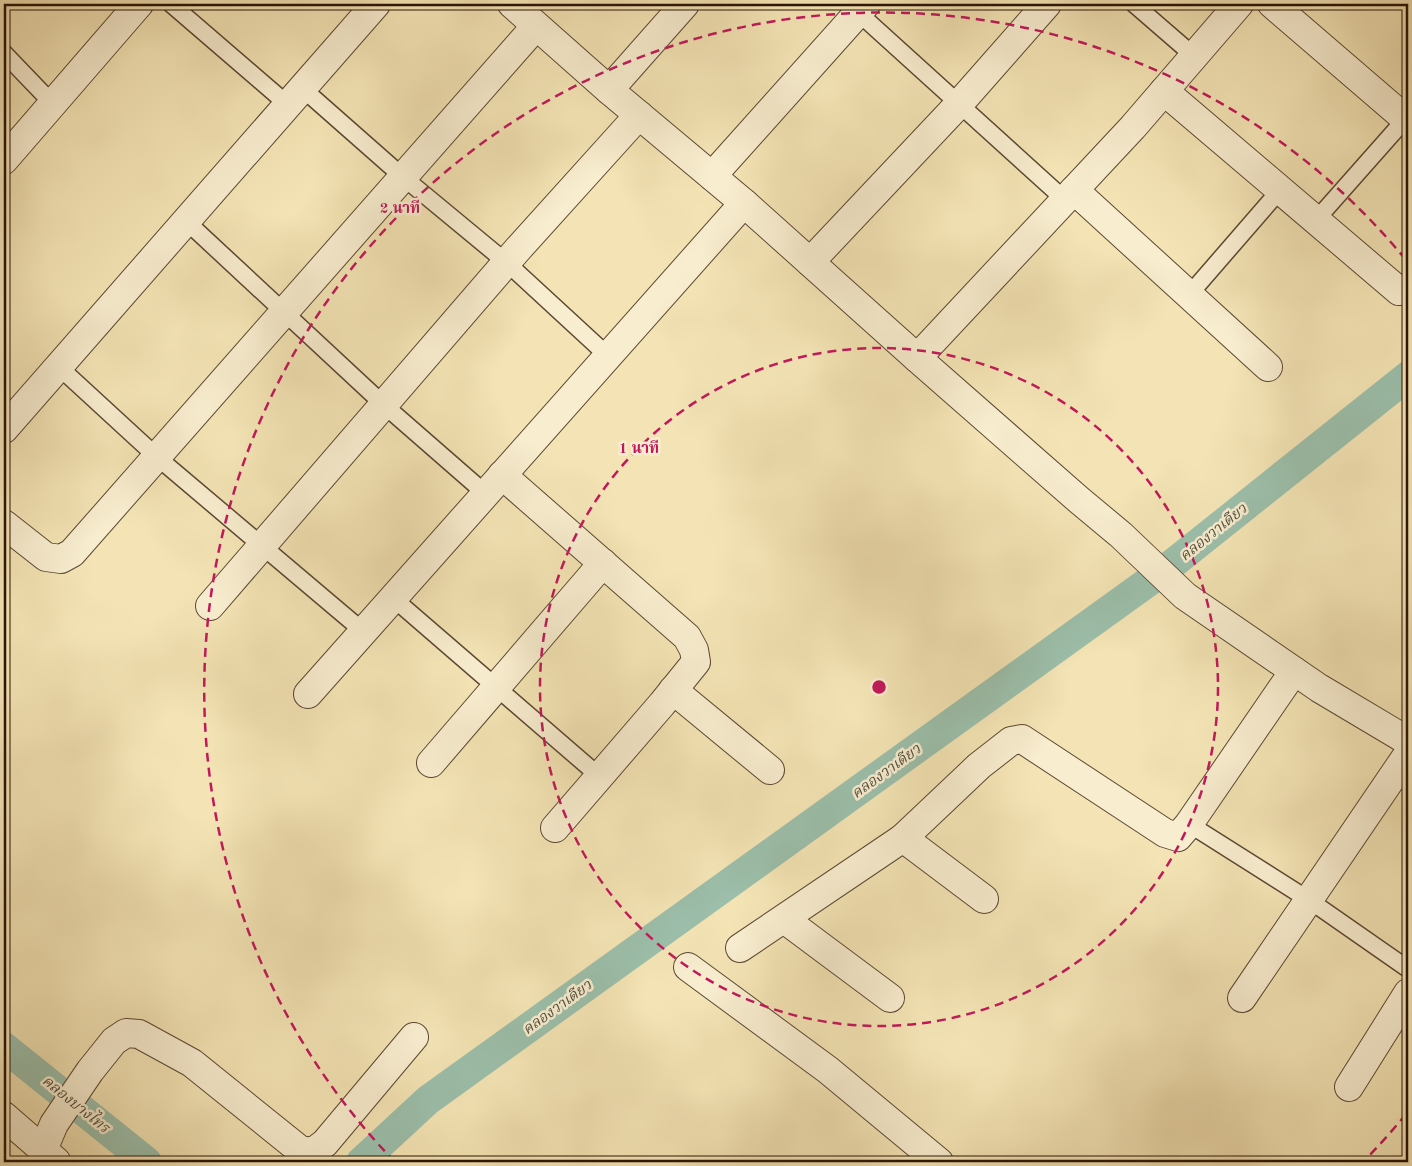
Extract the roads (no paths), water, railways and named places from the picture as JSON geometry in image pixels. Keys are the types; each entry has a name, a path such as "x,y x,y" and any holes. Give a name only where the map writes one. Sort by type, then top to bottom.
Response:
{"street":[{"path":"4,160 139,4"},
{"path":"4,429 376,4"},
{"path":"512,4 609,90 744,203 917,358 1121,535 1184,596 1294,671 1408,741"},
{"path":"609,90 685,4"},
{"path":"810,262 959,104 1047,4"},
{"path":"917,358 1070,195 1239,4"},
{"path":"1272,4 1407,119"},
{"path":"712,176 857,6"},
{"path":"4,524 46,557 60,559 72,553 536,26"},
{"path":"1164,91 1399,292"},
{"path":"210,606 639,115"},
{"path":"1070,195 1189,295 1268,367"},
{"path":"308,694 744,203"},
{"path":"494,484 602,563 687,637 694,650 696,662 554,828"},
{"path":"431,763 602,563"},
{"path":"740,948 903,838 979,766 1011,741 1022,740 1165,833 1178,837 1189,824 1294,671"},
{"path":"673,690 770,770"},
{"path":"1242,998 1408,754"},
{"path":"903,838 984,898"},
{"path":"784,919 890,998"},
{"path":"688,967 828,1070 939,1162"},
{"path":"1349,1087 1408,993"},
{"path":"50,1156 54,1124 90,1071 114,1041 126,1033 139,1034 192,1063 300,1150 313,1152 325,1143 414,1037"},
{"path":"4,1116 50,1156"}],"lane":[{"path":"170,4 403,177 507,264 608,356"},
{"path":"1134,4 1194,56"},
{"path":"857,6 959,104 1070,195"},
{"path":"4,53 52,103"},
{"path":"1316,220 1407,119"},
{"path":"1189,295 1280,190"},
{"path":"185,220 384,405 494,484"},
{"path":"58,366 157,457 364,632"},
{"path":"393,598 599,776"},
{"path":"1189,824 1308,900 1408,969"}],"waterway":[{"name":"คลองวาเดียว","path":"361,1162 428,1100 1166,569 1408,376"},
{"name":"คลองบางไทร","path":"4,1047 147,1162"}]}
